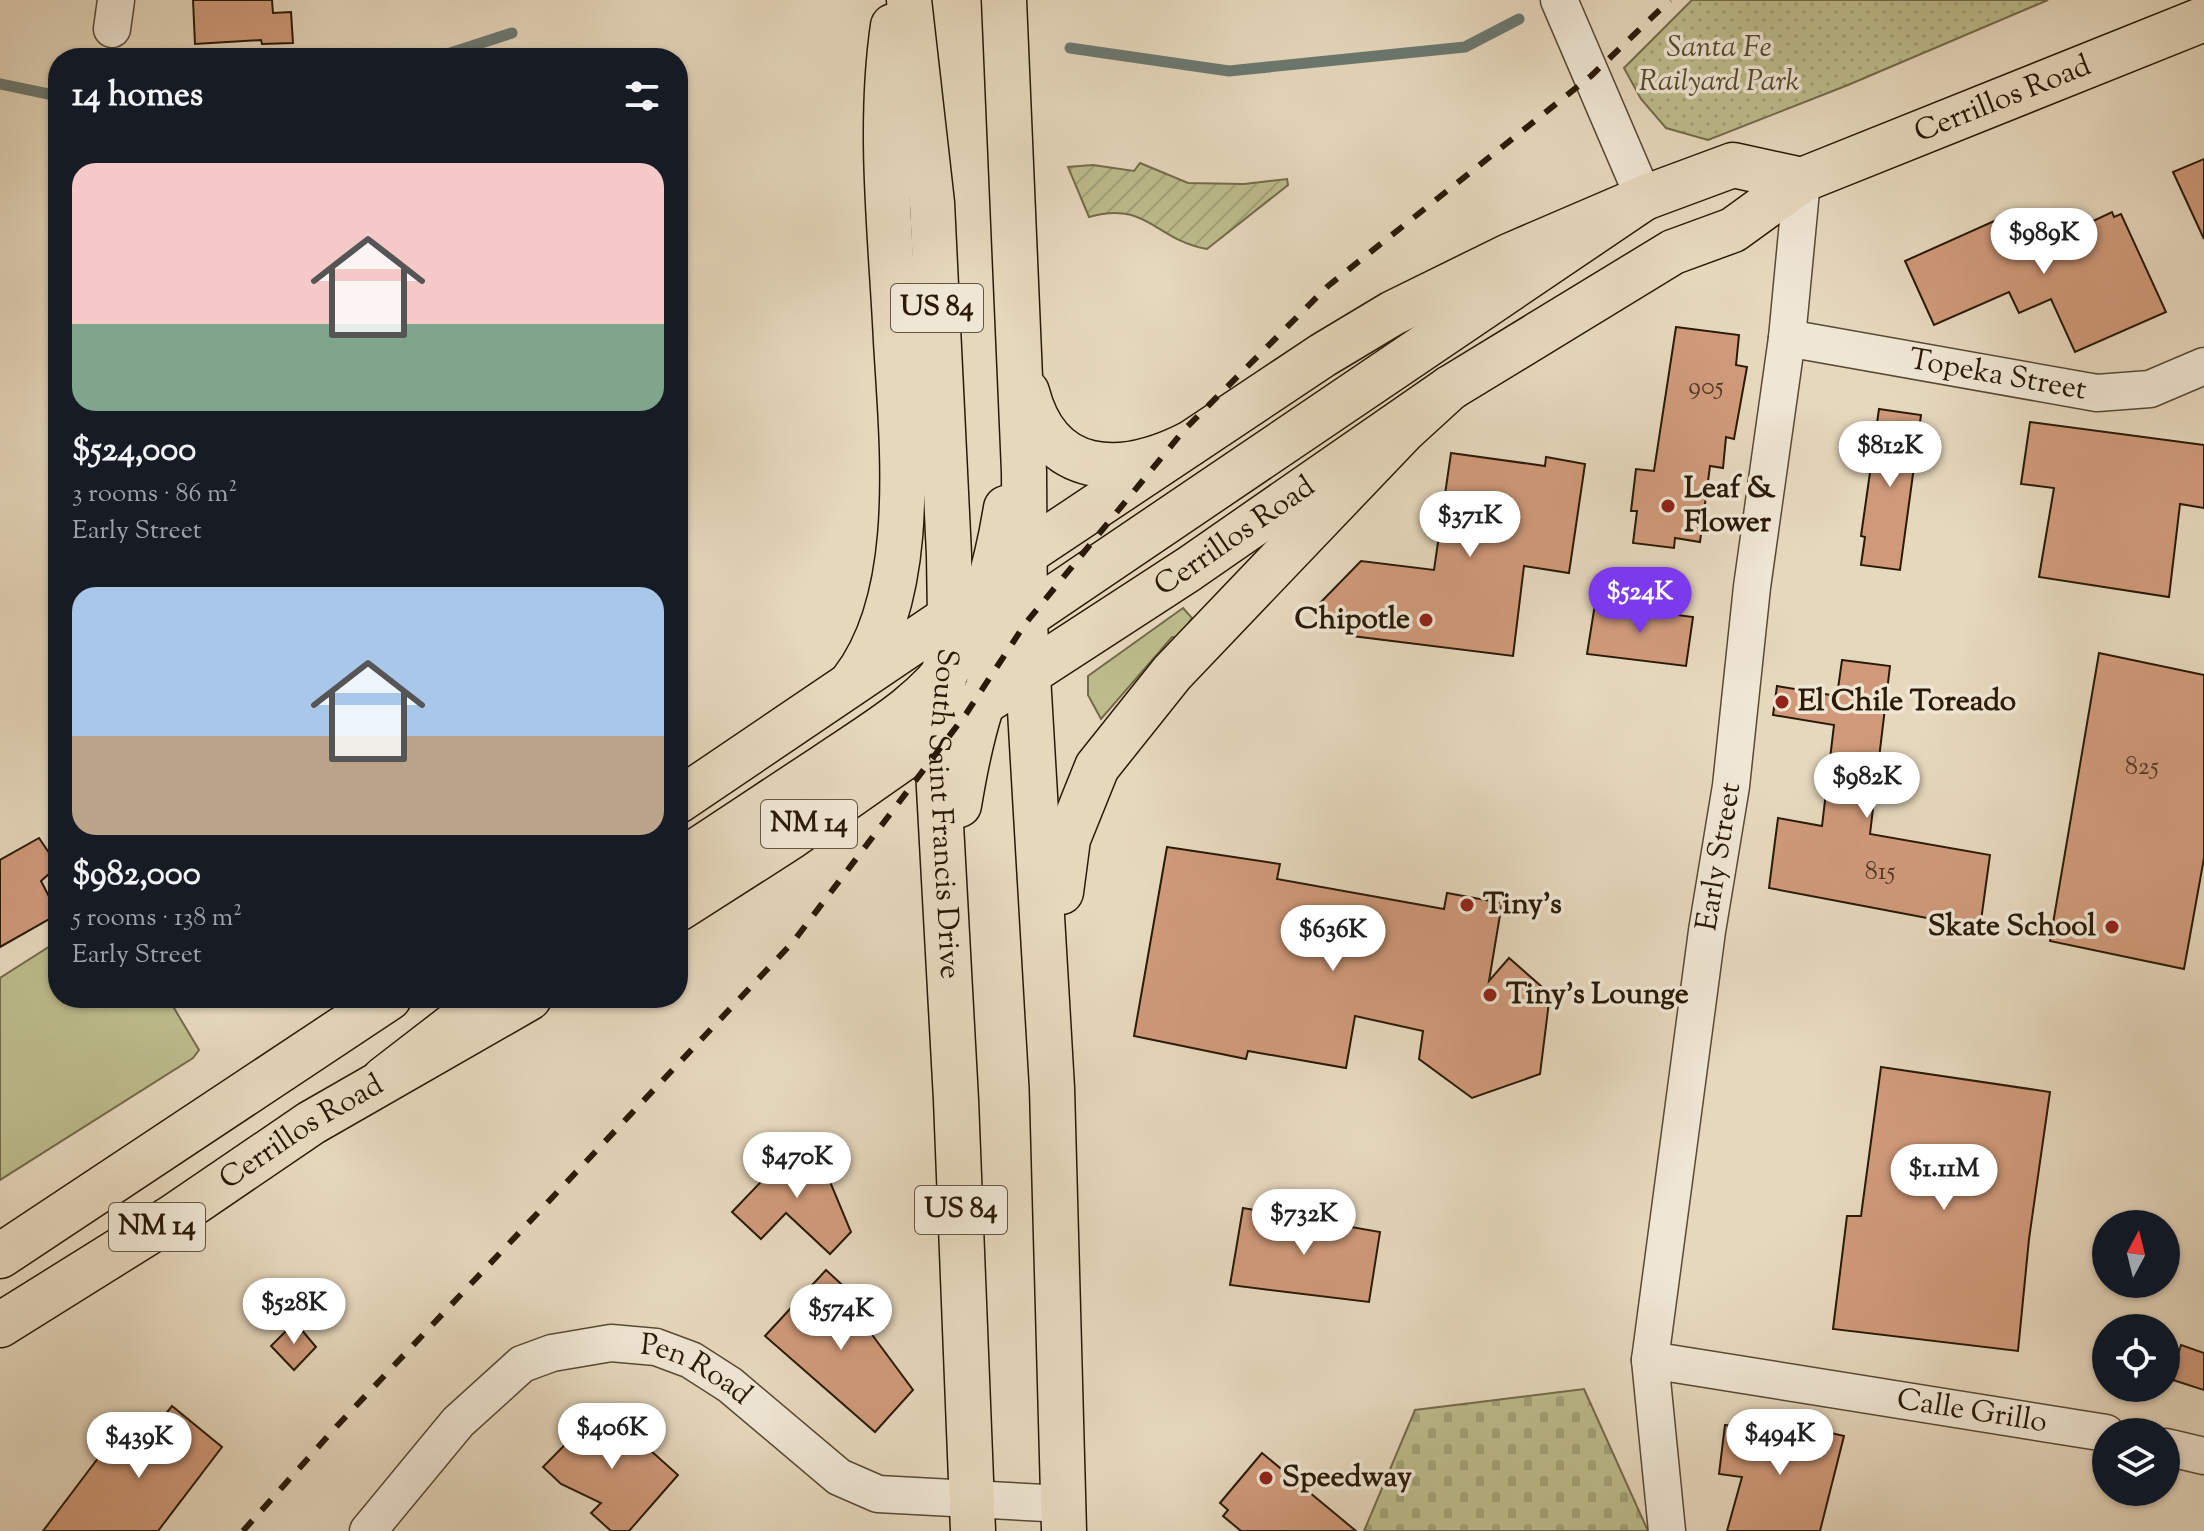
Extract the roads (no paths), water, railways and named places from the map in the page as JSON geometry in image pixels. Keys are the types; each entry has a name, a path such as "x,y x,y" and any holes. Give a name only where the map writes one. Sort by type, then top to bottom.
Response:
{"main road":[{"path":"852,682 872,656 879,637 892,581 901,513 902,451 888,196 888,63 896,0"},
{"name":"South Saint Francis Drive","path":"909,0 932,203 950,617 938,736 973,1515"},
{"name":"US 84","path":"1004,0 1025,617 1050,1050 1064,1518"},
{"name":"Cerrillos Road","path":"688,902 1450,388 1673,252 1733,230 1802,180 2204,19"},
{"path":"688,794 950,617 1023,555 1393,313 1509,256 1644,198 1733,165 1802,180"},
{"path":"945,890 968,748 980,706 1009,640 1025,617 1644,198"},
{"path":"1017,354 1032,413 1043,435 1074,458 1111,468 1158,460 1189,444"},
{"path":"1050,1050 1068,839 1097,767 1172,673 1403,431 1450,388"},
{"path":"688,856 897,717 944,673 958,655 988,585 999,544 1020,413"},
{"name":"Cerrillos Road","path":"0,1256 374,1008"},
{"path":"384,1079 476,1008"},
{"name":"Cerrillos Road","path":"0,1325 384,1079 511,1008"}],"street":[{"path":"1559,0 1644,198"},
{"name":"Early Street","path":"1667,1531 1650,1360 1707,931 1731,786 1752,587 1787,338 1802,180"},
{"name":"Topeka Street","path":"1787,338 2097,393 2150,389 2204,366"},
{"name":"Pen Road","path":"368,1531 458,1422 522,1364 552,1353 611,1343 656,1347 691,1360 730,1385 839,1477 878,1494 973,1515 1064,1518"},
{"name":"Calle Grillo","path":"1650,1360 2092,1431"},
{"path":"2180,1450 2204,1456"}],"waterway":[{"path":"1070,48 1229,71 1465,47 1519,19"},
{"path":"466,48 512,33"},
{"path":"0,84 48,94"}],"railway":[{"path":"243,1531 337,1426 793,942 966,714 1025,624 1185,429 1328,286 1591,76 1670,0"}],"place":[{"name":"Leaf & Flower","path":"1668,506"},
{"name":"Chipotle","path":"1426,620"},
{"name":"El Chile Toreado","path":"1782,702"},
{"name":"Tiny's","path":"1467,905"},
{"name":"Skate School","path":"2112,927"},
{"name":"Tiny's Lounge","path":"1490,995"},
{"name":"Speedway","path":"1266,1478"}],"park label":[{"name":"Santa Fe Railyard Park","path":"1719,65"}]}
